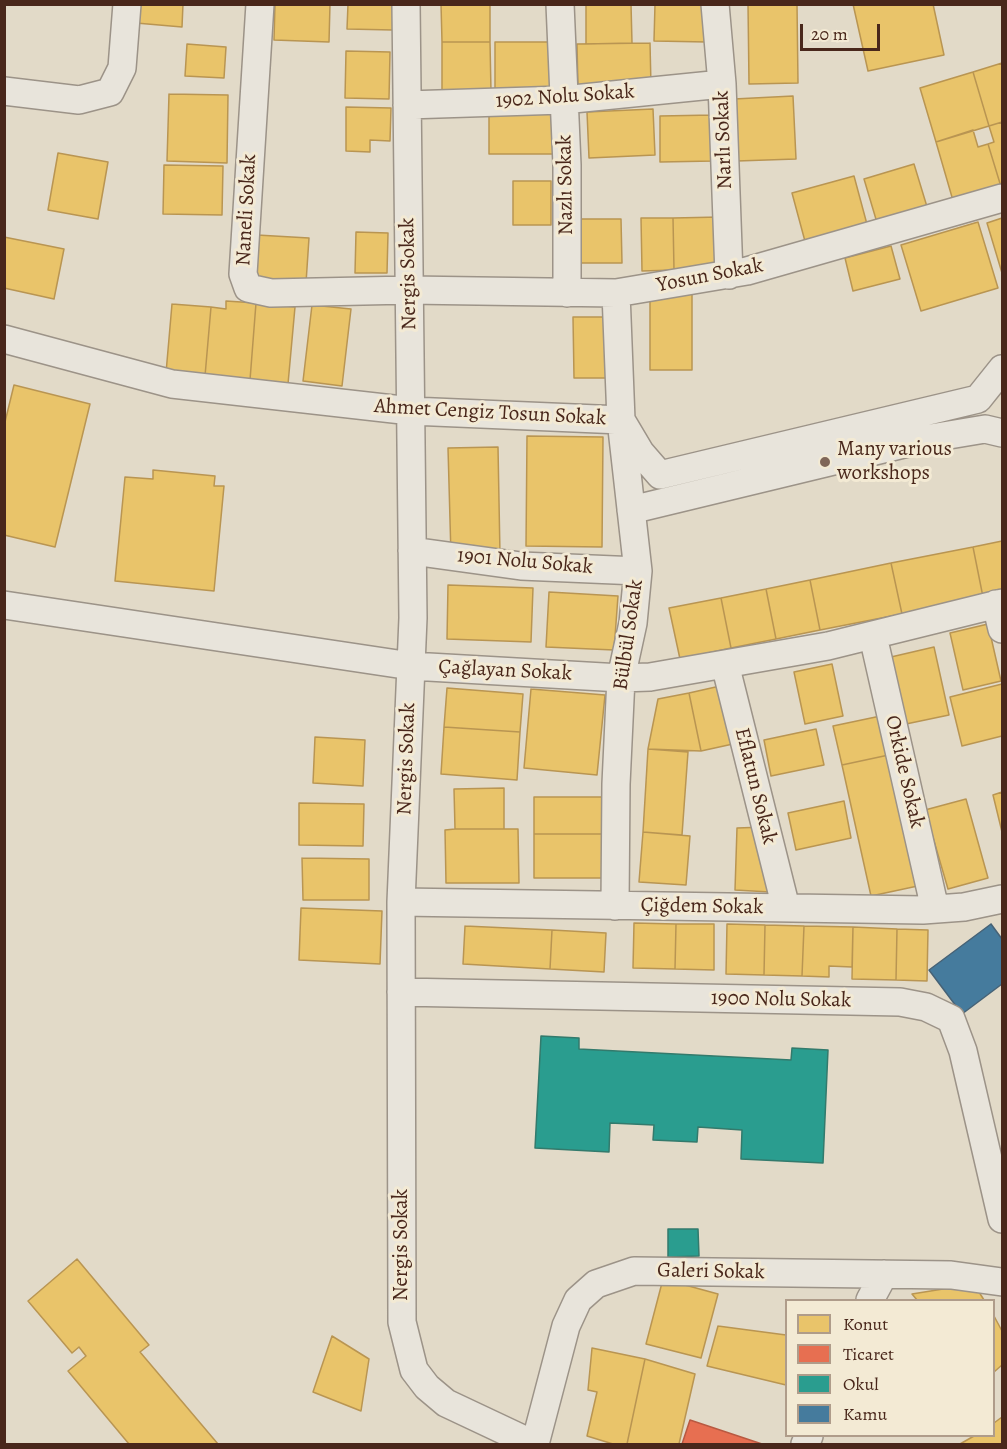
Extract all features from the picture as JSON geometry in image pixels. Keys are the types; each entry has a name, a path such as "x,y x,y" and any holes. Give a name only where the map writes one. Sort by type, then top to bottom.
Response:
{"street":[{"path":"4,91 80,100 110,92 122,68 127,4"},
{"name":"Naneli Sokak","path":"260,4 243,274 248,288 271,293 409,290"},
{"name":"Nergis Sokak","path":"406,4 412,551 411,666 401,902 402,1322 407,1352 414,1370 427,1388 446,1403 534,1444"},
{"name":"Nazlı Sokak","path":"560,4 567,165 567,293"},
{"name":"Narlı Sokak","path":"715,4 722,84 729,275"},
{"name":"1902 Nolu Sokak","path":"407,105 563,100 722,84"},
{"name":"Yosun Sokak","path":"409,290 616,293 729,275 1002,198"},
{"name":"Bülbül Sokak","path":"615,906 616,784 621,678 633,623 638,571 621,420 616,293"},
{"name":"Ahmet Cengiz Tosun Sokak","path":"4,339 172,384 411,411 621,420 640,452 660,476 978,399 1002,369"},
{"path":"631,510 925,439 985,429 1002,433"},
{"name":"1901 Nolu Sokak","path":"412,551 521,566 638,571"},
{"name":"Çağlayan Sokak","path":"4,605 411,666 621,678 650,677 1000,612"},
{"name":"Orkide Sokak","path":"873,636 935,909"},
{"name":"Eflatun Sokak","path":"724,664 786,908"},
{"name":"Çiğdem Sokak","path":"401,902 935,909 964,907 1002,899"},
{"name":"1900 Nolu Sokak","path":"401,992 900,1002 926,1007 951,1019 963,1051 1002,1219"},
{"name":"Galeri Sokak","path":"534,1444 566,1326 578,1300 596,1284 634,1271 951,1275 1002,1282"},
{"path":"871,1299 884,1274"}],"building: Konut":[{"path":"137,4 183,4 182,27 136,23"},
{"path":"275,4 330,4 329,42 274,40"},
{"path":"348,4 394,4 393,30 347,29"},
{"path":"441,4 490,4 490,42 442,42"},
{"path":"586,4 631,4 632,43 586,44"},
{"path":"655,4 708,4 707,42 654,41"},
{"path":"748,4 797,4 798,83 749,84"},
{"path":"853,4 933,4 944,55 868,71"},
{"path":"442,42 490,42 491,92 442,93"},
{"path":"495,42 553,42 553,92 495,91"},
{"path":"650,43 651,86 578,88 577,44"},
{"path":"187,44 226,47 224,78 185,76"},
{"path":"346,51 390,52 389,99 345,98"},
{"path":"1002,63 1002,122 989,126 973,72"},
{"path":"973,72 989,126 936,142 920,88"},
{"path":"169,94 228,95 227,163 167,161"},
{"path":"793,96 796,159 737,161 734,99"},
{"path":"346,107 391,108 390,141 370,140 370,152 346,151"},
{"path":"489,109 559,109 559,154 489,154"},
{"path":"653,109 655,155 589,158 587,112"},
{"path":"713,115 714,161 660,162 660,116"},
{"path":"1002,122 1002,190 988,144 994,142 989,126"},
{"path":"973,130 978,147 988,144 1002,190 954,204 936,142"},
{"path":"58,153 108,162 98,219 48,210"},
{"path":"914,164 928,210 878,226 864,179"},
{"path":"164,165 223,166 222,215 163,214"},
{"path":"854,176 868,228 806,245 792,193"},
{"path":"513,181 551,181 551,225 513,225"},
{"path":"720,217 721,269 674,270 673,218"},
{"path":"641,218 673,218 674,270 642,271"},
{"path":"1002,218 1002,273 987,223"},
{"path":"573,219 621,219 622,263 574,263"},
{"path":"978,222 998,288 921,311 901,245"},
{"path":"356,232 388,233 387,273 355,273"},
{"path":"257,235 309,238 306,283 254,280"},
{"path":"4,237 64,249 54,299 4,288"},
{"path":"891,246 900,279 853,291 845,258"},
{"path":"650,293 692,293 692,370 650,370"},
{"path":"226,301 256,303 250,380 205,376 211,307 226,309"},
{"path":"256,303 295,307 288,384 250,380"},
{"path":"172,304 211,307 205,376 166,373"},
{"path":"312,305 351,309 342,386 303,381"},
{"path":"573,317 608,317 608,378 574,378"},
{"path":"14,385 90,404 55,547 4,535 4,426"},
{"path":"527,436 603,437 602,547 526,546"},
{"path":"498,447 500,555 451,556 448,448"},
{"path":"153,470 215,476 214,486 224,486 214,591 115,581 125,477 153,479"},
{"path":"1002,541 1002,593 983,597 973,547"},
{"path":"973,547 983,597 902,614 891,563"},
{"path":"891,563 902,614 820,630 810,580"},
{"path":"810,580 820,630 776,639 766,589"},
{"path":"448,585 533,588 531,642 447,639"},
{"path":"766,589 776,639 731,648 721,598"},
{"path":"549,592 618,596 614,650 546,647"},
{"path":"721,598 731,648 680,659 669,608"},
{"path":"988,624 1001,681 963,690 950,633"},
{"path":"934,647 949,715 906,724 891,657"},
{"path":"832,664 843,716 805,724 794,672"},
{"path":"729,684 742,742 701,751 689,693"},
{"path":"1002,684 1002,736 962,746 950,697"},
{"path":"447,688 523,694 520,732 444,727"},
{"path":"531,689 605,695 597,775 524,768"},
{"path":"689,693 701,751 648,749 658,699"},
{"path":"890,714 898,753 842,765 833,726"},
{"path":"444,727 520,732 517,780 441,774"},
{"path":"816,729 824,765 771,776 764,740"},
{"path":"315,737 365,740 363,786 313,783"},
{"path":"648,749 688,752 682,835 643,832"},
{"path":"898,753 927,884 871,896 842,765"},
{"path":"504,788 504,829 455,829 454,789"},
{"path":"1002,792 1002,832 993,795"},
{"path":"534,797 603,797 603,834 534,834"},
{"path":"966,799 988,878 948,889 925,810"},
{"path":"844,801 851,838 796,850 788,813"},
{"path":"299,803 364,804 363,846 299,845"},
{"path":"765,827 770,892 735,890 737,828"},
{"path":"518,829 519,883 446,883 445,830"},
{"path":"643,832 690,836 686,885 639,882"},
{"path":"534,834 603,834 603,878 534,878"},
{"path":"302,858 369,859 369,900 303,900"},
{"path":"301,908 382,911 380,964 299,960"},
{"path":"634,923 676,924 675,969 633,968"},
{"path":"676,924 714,924 714,970 675,969"},
{"path":"727,924 765,925 764,975 726,974"},
{"path":"765,925 804,926 802,976 764,975"},
{"path":"465,926 552,930 550,969 463,964"},
{"path":"804,926 853,927 852,967 829,966 829,977 802,976"},
{"path":"853,927 897,929 896,980 852,979"},
{"path":"897,929 928,930 927,981 896,980"},
{"path":"552,930 606,933 604,972 550,969"},
{"path":"77,1259 149,1345 140,1352 218,1444 129,1444 68,1371 86,1356 79,1347 72,1353 28,1301"},
{"path":"663,1279 718,1294 701,1358 646,1344"},
{"path":"974,1284 983,1299 916,1299 912,1294"},
{"path":"995,1318 1002,1331 1002,1365 995,1371"},
{"path":"718,1326 785,1335 785,1385 707,1366"},
{"path":"332,1336 369,1359 361,1411 313,1392"},
{"path":"592,1348 645,1359 627,1444 613,1444 587,1436 597,1392 588,1390"},
{"path":"645,1359 695,1374 679,1444 627,1444"},
{"path":"1002,1417 1002,1444 960,1444 972,1437 995,1437 995,1422"}],"building: Ticaret":[{"path":"690,1420 762,1444 682,1444"}],"building: Okul":[{"path":"541,1036 579,1038 579,1049 791,1060 792,1048 828,1050 823,1163 741,1159 742,1130 698,1127 697,1142 653,1140 654,1125 610,1123 609,1152 535,1148"},
{"path":"668,1229 698,1229 699,1256 668,1257"}],"building: Kamu":[{"path":"991,924 1002,939 1002,984 962,1014 929,970"}],"place":[{"name":"Many various workshops","path":"825,462"}]}
